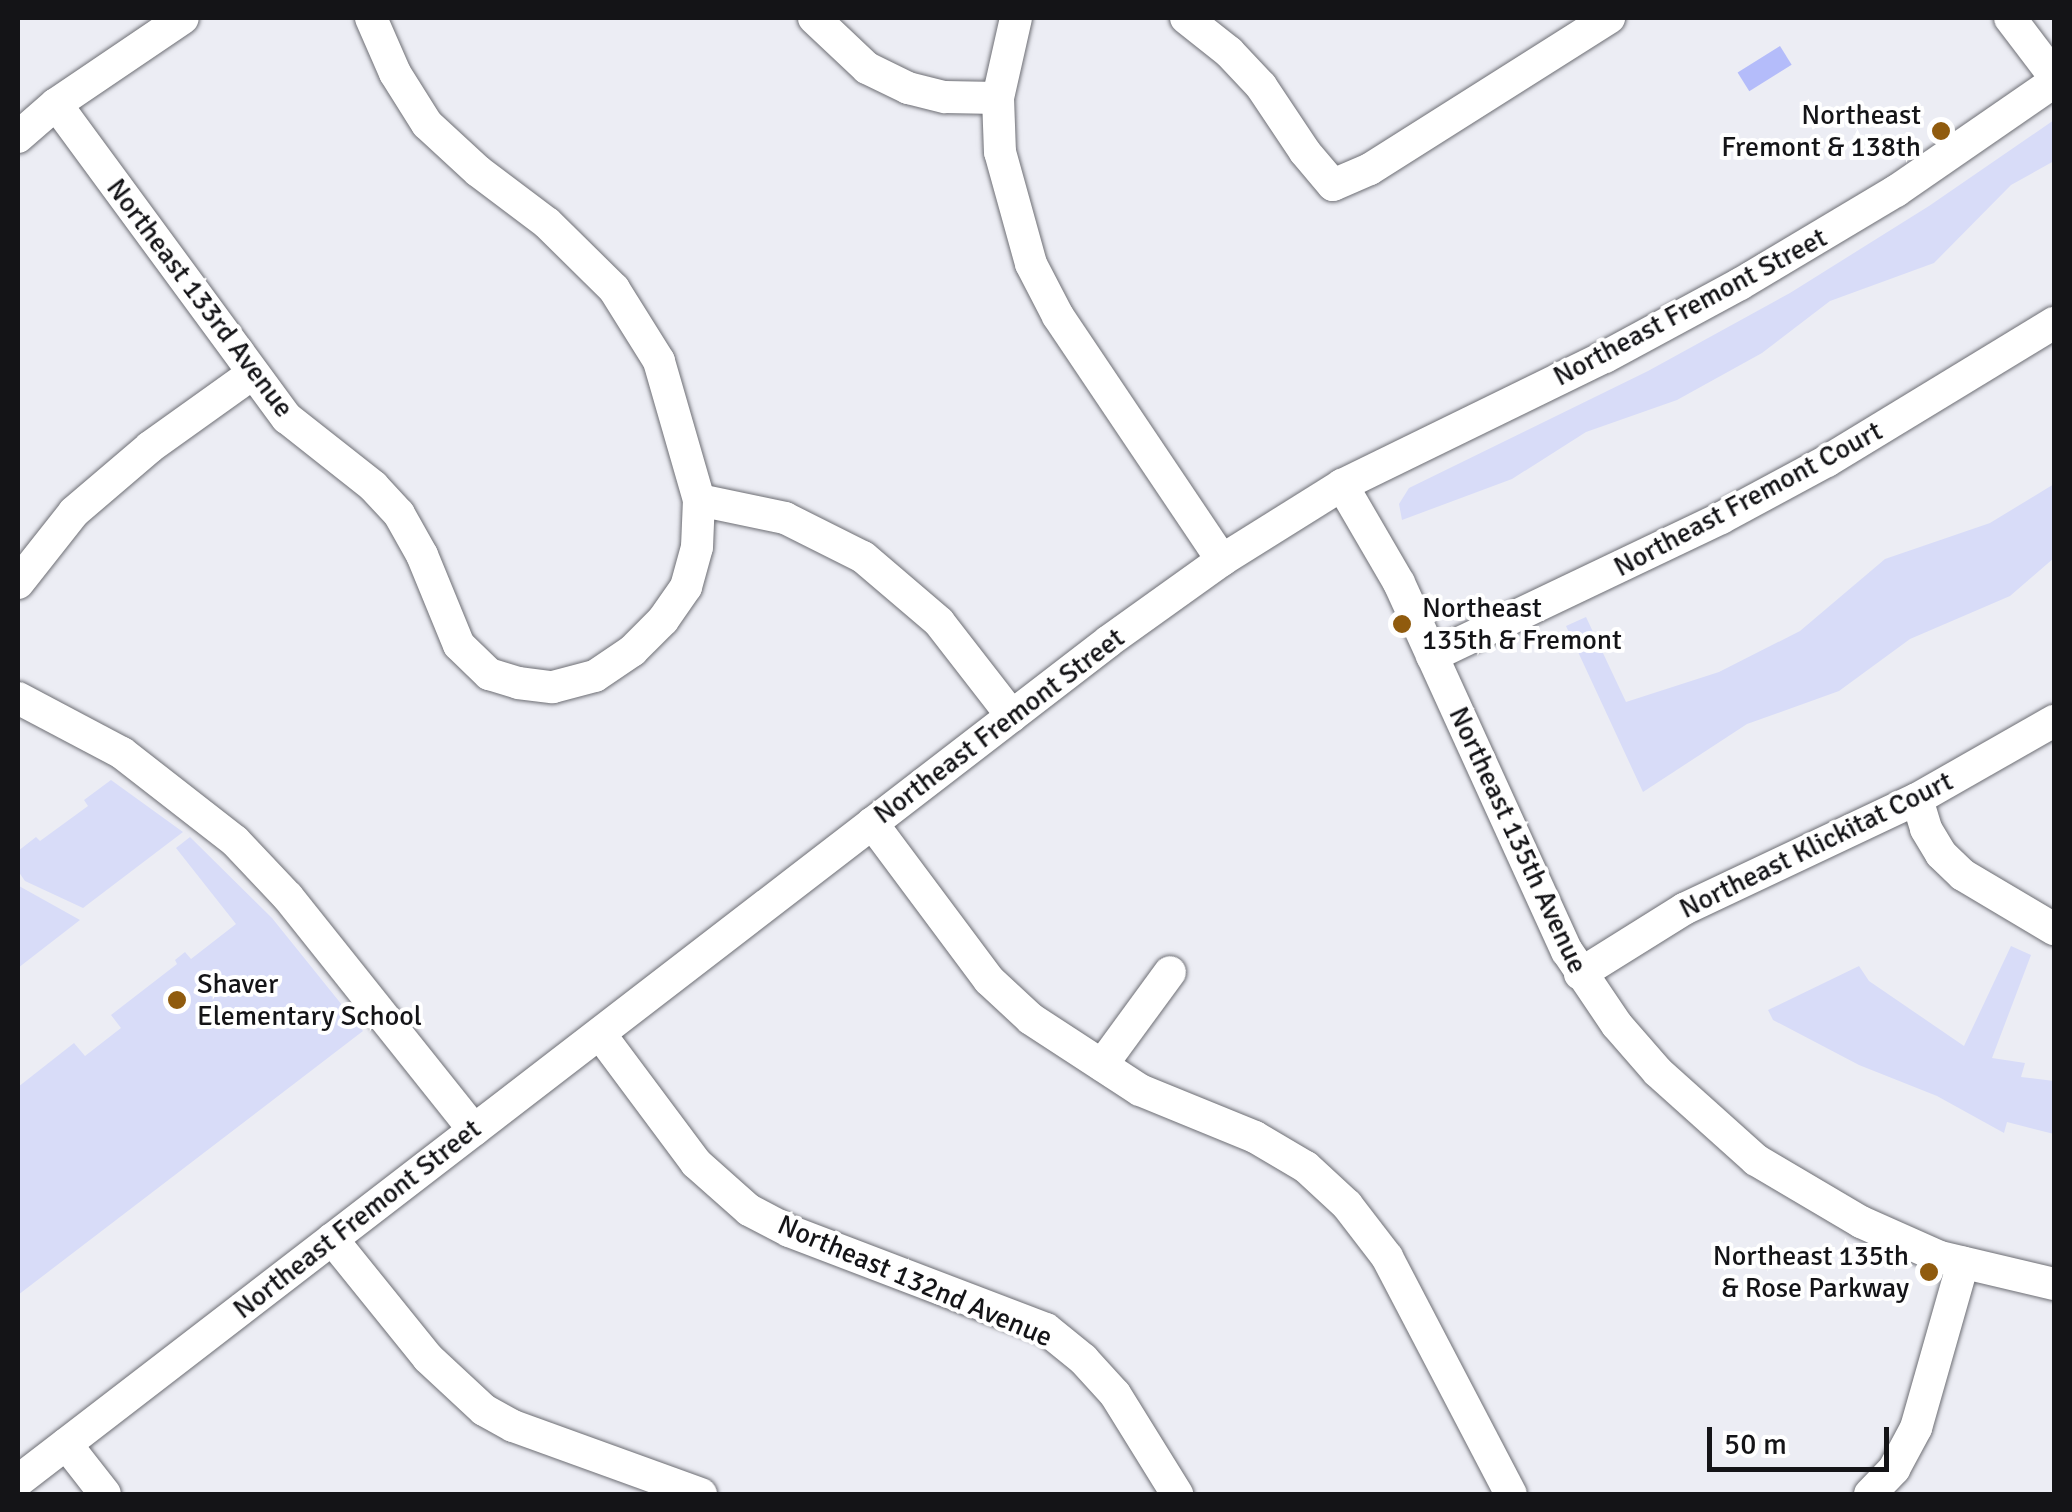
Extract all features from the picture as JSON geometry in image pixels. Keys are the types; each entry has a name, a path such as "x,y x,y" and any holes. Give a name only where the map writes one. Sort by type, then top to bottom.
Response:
{"street":[{"path":"18,138 56,104 183,18"},
{"path":"371,18 395,73 427,124 478,171 547,224 614,289 659,360 699,500 785,518 862,556 940,622 1012,716"},
{"path":"814,18 867,68 908,88 944,96 998,98"},
{"path":"1016,18 998,98 1000,152 1032,264 1058,316 1222,560"},
{"path":"1186,18 1229,52 1261,86 1333,184 1370,169 1610,18"},
{"path":"2010,18 2054,79"},
{"name":"Northeast Fremont Street","path":"18,1481 872,823 1222,560 1342,486 1604,357 1740,284 1896,192 2054,79"},
{"name":"Northeast 133rd Avenue","path":"56,104 286,418 372,486 399,514 422,555 459,645 488,674 553,687 595,676 632,652 663,620 686,587 697,547 699,500"},
{"name":"Northeast Fremont Court","path":"1432,656 1812,469 2054,322"},
{"path":"18,583 74,512 150,447 252,374"},
{"name":"Northeast 135th Avenue","path":"1342,486 1399,582 1580,974 1658,1072 1756,1160 1861,1222 1963,1263 2054,1284"},
{"path":"18,698 112,747 235,840 288,897 474,1130"},
{"name":"Northeast Klickitat Court","path":"1580,974 1684,909 1917,799 2054,721"},
{"path":"1917,799 1926,829 1941,854 1963,875 2054,930"},
{"path":"872,823 989,980 1032,1019 1155,1098 1255,1137 1306,1167 1347,1205 1387,1257 1511,1494"},
{"path":"1102,1064 1170,972"},
{"name":"Northeast 132nd Avenue","path":"600,1034 696,1162 749,1210 789,1232 1046,1330 1083,1359 1115,1394 1178,1494"},
{"path":"332,1240 428,1358 484,1410 512,1426 701,1494"},
{"path":"1870,1494 1894,1469 1916,1428 1963,1263"},
{"path":"66,1444 105,1494"}],"shaded area":[{"path":"2054,120 2054,161 2011,185 1934,263 1830,301 1762,353 1677,400 1586,432 1512,479 1402,520 1399,504 1409,488 1648,371 1790,293 1929,206"},
{"path":"2054,484 2054,558 2010,596 1910,639 1839,691 1747,724 1643,792 1566,626 1586,617 1626,702 1719,672 1800,631 1885,559 1990,523"},
{"path":"111,780 183,832 83,908 25,881 18,871 18,851 36,837 40,841 88,806 84,800"},
{"path":"190,837 272,918 363,1031 18,1295 18,1087 74,1043 85,1056 121,1028 111,1015 177,964 175,960 185,952 191,959 236,924 176,848"},
{"path":"18,888 80,920 18,968"},
{"path":"2011,946 2031,955 1992,1058 2025,1063 2021,1077 2054,1081 2054,1134 2007,1122 2004,1133 1937,1096 1859,1065 1773,1020 1768,1010 1859,966 1869,981 1964,1046"}],"water":[{"path":"1780,46 1792,65 1749,91 1738,72"}],"place":[{"name":"Northeast Fremont & 138th","path":"1941,131"},
{"name":"Northeast 135th & Fremont","path":"1402,624"},
{"name":"Shaver Elementary School","path":"177,1000"},
{"name":"Northeast 135th & Rose Parkway","path":"1929,1272"}]}
